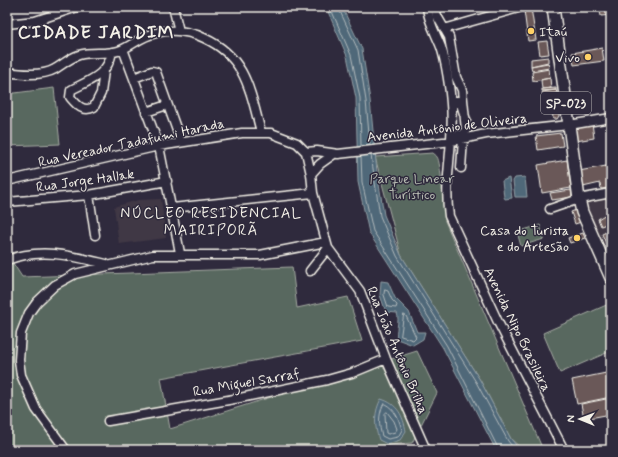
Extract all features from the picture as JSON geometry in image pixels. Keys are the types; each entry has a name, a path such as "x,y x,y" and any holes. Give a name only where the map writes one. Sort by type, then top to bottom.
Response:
{"main road":[{"name":"SP-023","path":"553,7 579,199 582,212 611,278"}],"street":[{"path":"7,24 35,21 59,15 77,7"},
{"path":"173,7 179,31"},
{"name":"Avenida Nipo Brasileira","path":"427,7 441,49 452,110 452,141 448,169 447,192 449,216 498,322 564,450"},
{"path":"435,7 437,16 449,37 456,77 468,104 471,128 474,132 486,134"},
{"path":"444,29 522,7"},
{"path":"7,72 46,72 84,54 112,52 123,49 147,35 179,31 196,34 212,41 234,58 246,81 261,132"},
{"path":"123,49 159,146 180,254"},
{"path":"104,71 101,93 94,107 86,109 78,106 70,97 72,90 104,71 110,62 112,52"},
{"path":"134,78 152,71 156,72 182,142"},
{"path":"462,90 466,120 465,133 462,135 456,135 452,110 455,101 460,101 466,120"},
{"path":"146,112 167,105"},
{"name":"Avenida Antônio de Oliveira","path":"306,152 317,151 336,154 391,148 452,141 486,134 569,125 611,118"},
{"name":"Rua Vereador Tadafumi Harada","path":"7,181 159,146 242,133 271,133 288,138 297,143 306,152"},
{"path":"461,168 463,139"},
{"name":"Rua João Antônio Brilha","path":"306,152 311,174 313,193 327,245 341,267 357,285 386,359 426,450"},
{"path":"311,174 320,164 336,154"},
{"name":"Rua Jorge Hallak","path":"7,202 89,195 167,181"},
{"path":"172,208 313,193"},
{"path":"550,209 579,199 611,194"},
{"path":"89,195 95,236"},
{"path":"66,450 36,409 21,374 19,360 20,341 24,324 36,302 55,285 72,276 107,265 153,254 260,254 327,245"},
{"path":"310,271 327,245"},
{"path":"7,260 32,254 56,253 107,265"},
{"name":"Rua Miguel Sarraf","path":"108,421 240,398 327,380 352,373 386,359"}],"shaded area":[{"path":"611,198 611,264 586,204 588,201"},
{"path":"161,199 166,238 119,244 114,207 138,200"}],"green space":[{"path":"54,88 60,144 7,146 7,94"},
{"name":"Parque Linear Turístico","path":"433,153 437,157 440,167 445,221 543,450 523,450 511,439 480,380 401,255 375,157"},
{"path":"540,225 544,239 521,246 517,232"},
{"path":"7,254 22,277 292,267 297,308 348,297 362,341 161,378 170,429 417,351 437,393 412,443 332,450 7,450"},
{"path":"611,303 611,351 560,373 543,333"}],"water":[{"path":"326,7 342,7 362,49 370,100 377,172 384,215 401,255 480,380 511,439 520,450 496,450 443,348 369,233 358,182 356,98 347,56"},
{"path":"525,177 527,197 515,197 513,181 515,178"},
{"path":"509,178 512,198 505,199 502,181"},
{"path":"381,281 388,282 395,298 409,312 417,332 425,332 423,339 413,345 397,339 397,313 386,312 380,295"},
{"path":"381,399 396,407 403,420 406,431 400,440 387,444 379,440 376,429 376,414"}],"building":[{"path":"599,7 609,7 611,15 601,16"},
{"name":"Itaú","path":"531,8 536,40 528,41 524,10"},
{"path":"547,41 549,54 540,55 538,42"},
{"name":"Vivo","path":"602,48 604,61 574,65 572,53"},
{"path":"548,57 548,62 531,66 531,59"},
{"path":"548,63 549,68 532,71 531,66"},
{"path":"549,69 550,78 533,81 532,72"},
{"path":"550,78 551,88 542,89 541,80"},
{"path":"556,88 556,90 542,91 542,89"},
{"path":"556,90 557,93 543,95 542,92"},
{"path":"557,94 557,97 543,99 543,95"},
{"path":"557,98 558,104 544,105 543,99"},
{"path":"558,105 559,116 557,119 553,119 552,106"},
{"path":"592,123 594,138 576,141 574,127"},
{"path":"561,133 563,146 538,150 536,136"},
{"path":"567,160 571,188 542,193 538,165"},
{"path":"606,166 609,188 601,189 600,183 583,187 579,171"},
{"path":"571,190 572,197 552,200 550,193"},
{"path":"576,210 581,222 575,224 571,212"},
{"path":"611,211 611,222 601,226 598,219"},
{"path":"611,230 611,255 602,234"},
{"name":"Casa do Turista e do Artesão","path":"583,233 585,238 570,243 568,238"},
{"path":"611,372 611,397 577,404 572,380"},
{"path":"611,398 611,414 584,419 581,404"}],"place":[{"name":"Itaú","path":"531,31"},
{"name":"Vivo","path":"588,57"},
{"name":"Casa do Turista e do Artesão","path":"577,238"}],"district":[{"name":"CIDADE JARDIM","path":"96,32"},
{"name":"NÚCLEO RESIDENCIAL MAIRIPORÃ","path":"211,222"}]}
